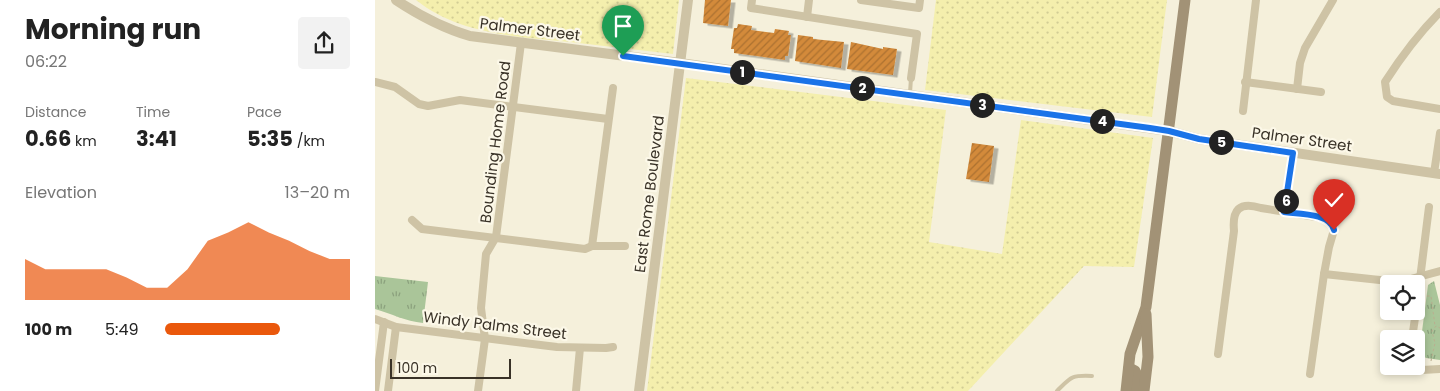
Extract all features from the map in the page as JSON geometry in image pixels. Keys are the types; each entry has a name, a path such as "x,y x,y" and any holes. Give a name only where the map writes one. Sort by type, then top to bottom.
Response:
{"main road":[{"path":"1144,391 1148,358 1146,307 1185,0"},
{"path":"1126,391 1131,354 1146,307"},
{"path":"1129,368 1135,371 1137,375 1135,391"}],"street":[{"name":"Palmer Street","path":"396,0 448,30 470,36 680,63 1169,131 1199,139 1437,173"},
{"name":"East Rome Boulevard","path":"639,391 688,0"},
{"path":"751,0 751,8 917,34 911,78"},
{"path":"807,17 809,0"},
{"path":"861,0 895,2 919,8 920,0"},
{"path":"1243,110 1256,0"},
{"path":"1297,89 1300,63 1305,48 1333,0"},
{"path":"1440,12 1421,32 1385,82 1387,97 1398,103 1440,108"},
{"name":"Bounding Home Road","path":"478,391 485,339 481,308 486,254 496,238 521,43"},
{"path":"375,82 395,87 419,104 428,106 460,100 608,119"},
{"path":"1245,82 1321,92"},
{"path":"593,246 613,88"},
{"path":"1437,173 1440,133"},
{"path":"1284,212 1293,153"},
{"path":"1218,354 1234,231 1234,214 1241,206 1253,206 1322,218 1329,221 1334,230 1324,274 1310,374"},
{"path":"1421,275 1429,207"},
{"path":"412,220 422,229 585,249 593,246 625,246"},
{"path":"1425,275 1440,271"},
{"path":"1324,274 1380,280"},
{"name":"Windy Palms Street","path":"375,318 396,327 485,339 557,347 613,347"},
{"path":"375,391 384,322"},
{"path":"388,391 396,327"},
{"path":"577,391 580,348"},
{"path":"1428,370 1440,369"}],"lane":[{"path":"909,95 911,78"},
{"path":"378,368 391,369"},
{"path":"1057,391 1071,377 1077,375 1091,376"}],"path":[{"path":"1425,295 1431,296 1435,326 1432,331 1435,349 1428,370"},
{"path":"1435,326 1440,328"}],"sand":[{"path":"416,0 679,0 673,54 489,32 450,20"},
{"path":"936,0 1167,0 1152,117 925,90"},
{"path":"686,78 946,110 929,242 1002,254 1021,120 1153,138 1134,267 1084,266 968,391 647,391"}],"green space":[{"path":"375,276 428,282 423,323 375,309"},
{"path":"1434,281 1440,305 1440,360 1425,357 1425,330 1422,330 1425,320 1428,285"}],"building":[{"path":"705,0 731,0 728,26 703,23"},
{"path":"738,24 752,26 751,30 774,33 775,29 789,31 788,35 791,35 788,56 785,56 785,60 734,53 734,49 731,49 734,28 737,28"},
{"path":"798,35 813,37 813,39 844,42 841,68 795,61"},
{"path":"851,42 883,49 883,47 897,49 893,75 847,69"},
{"path":"972,143 994,146 989,182 966,179"}],"route":[{"path":"623,56 1150,128 1199,139 1293,153 1284,212 1322,218 1329,221 1334,230"}]}
